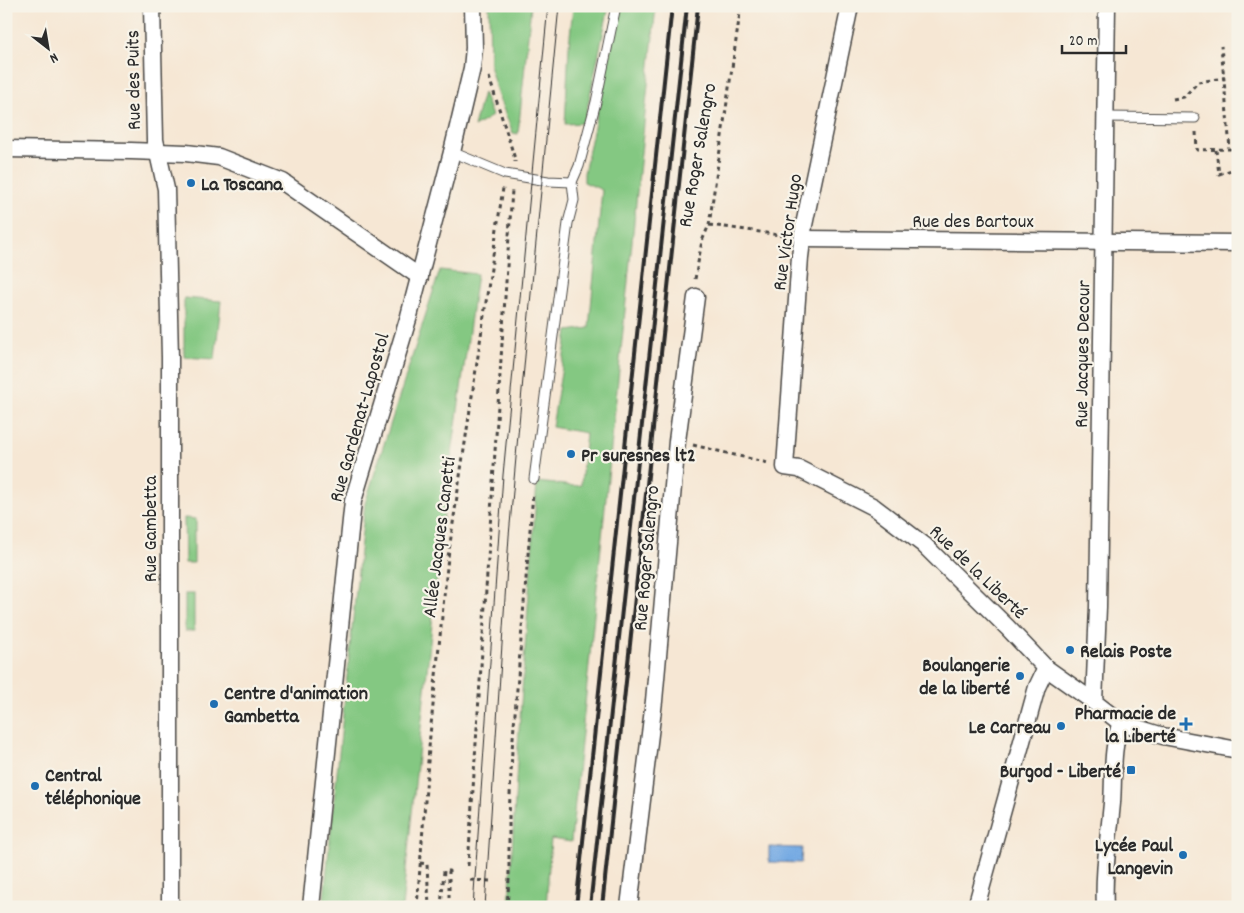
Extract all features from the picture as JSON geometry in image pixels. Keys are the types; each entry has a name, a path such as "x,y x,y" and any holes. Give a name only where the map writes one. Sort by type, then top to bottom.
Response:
{"street":[{"name":"Rue des Puits","path":"152,6 155,131 158,152"},
{"name":"Rue Gardenat-Lapostol","path":"311,907 353,501 420,277 452,152 472,68 474,48 473,6"},
{"name":"Rue Victor Hugo","path":"785,467 804,225 850,6"},
{"name":"Rue Jacques Decour","path":"1094,702 1098,607 1107,6"},
{"path":"6,149 186,153 219,157 283,182 420,277"},
{"name":"Rue Gambetta","path":"158,152 166,189 170,357 170,907"},
{"name":"Rue des Bartoux","path":"803,239 1238,244"},
{"name":"Rue Roger Salengro","path":"630,907 654,701 677,441 696,297"},
{"name":"Rue de la Liberté","path":"785,467 798,469 874,507 924,545 1046,668 1121,723 1163,736 1238,750"},
{"path":"976,907 1038,687 1046,668"},
{"path":"1105,907 1105,878 1116,736 1121,723"}],"lane":[{"path":"534,479 568,224 574,200 572,182 579,166 596,102 616,6"},
{"path":"1106,117 1195,118"},
{"path":"452,152 509,174 548,181 572,182"}],"path":[{"name":"Rue Roger Salengro","path":"696,297 695,280 702,241 709,225 741,6"},
{"path":"1195,118 1197,150 1230,149 1221,46"},
{"path":"468,866 509,174 515,159 487,69"},
{"path":"1173,99 1184,97 1198,82 1224,78"},
{"path":"1216,150 1219,174 1238,168"},
{"name":"Allée Jacques Canetti","path":"417,907 430,735 448,557 509,174"},
{"path":"709,225 803,239"},
{"path":"677,441 785,467"},
{"path":"507,907 512,750 534,479"},
{"path":"420,863 427,864 429,907"},
{"path":"441,907 444,871 449,871 449,907"},
{"path":"470,880 491,880"}],"green space":[{"path":"489,6 531,6 518,134 513,133 498,96 490,68"},
{"path":"573,6 609,6 584,123 565,124 569,46"},
{"path":"620,6 656,6 571,842 551,839 546,907 509,907 518,745 537,482 581,485 586,433 552,427 568,331 589,328 602,190 584,182 584,173"},
{"path":"483,92 492,116 474,127"},
{"path":"440,270 477,274 444,511 402,907 323,907 365,503"},
{"path":"184,298 221,301 215,359 184,357"},
{"path":"184,518 196,519 194,563 185,563"},
{"path":"185,594 194,594 194,631 185,631"}],"water":[{"path":"769,847 802,848 801,863 769,862"}],"tram line":[{"path":"473,907 503,475 548,6"},
{"path":"485,907 509,536 559,6"}],"railway":[{"path":"576,907 672,6"},
{"path":"590,907 687,6"},
{"path":"602,907 698,6"}],"place":[{"name":"La Toscana","path":"191,183"},
{"name":"Pr suresnes lt2","path":"571,454"},
{"name":"Relais Poste","path":"1070,650"},
{"name":"Boulangerie de la liberté","path":"1020,676"},
{"name":"Centre d'animation Gambetta","path":"214,704"},
{"name":"Pharmacie de la Liberté","path":"1186,724"},
{"name":"Le Carreau","path":"1061,726"},
{"name":"Burgod - Liberté","path":"1131,770"},
{"name":"Central téléphonique","path":"35,786"},
{"name":"Lycée Paul Langevin","path":"1183,855"}]}
